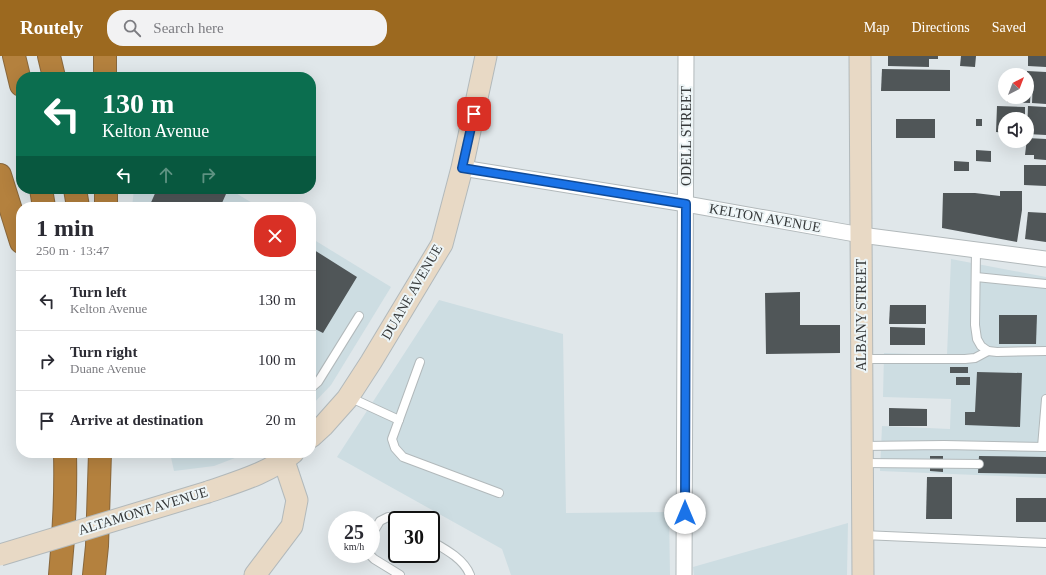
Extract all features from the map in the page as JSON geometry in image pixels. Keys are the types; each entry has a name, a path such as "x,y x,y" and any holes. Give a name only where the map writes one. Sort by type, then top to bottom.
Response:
{"highway":[{"path":"14,56 18,72"},
{"path":"49,56 53,72"},
{"path":"105,56 105,72"},
{"path":"0,175 16,226"},
{"path":"50,458 56,575"},
{"path":"60,575 64,536 65,458"},
{"path":"94,575 97,546 100,458"}],"main road":[{"name":"DUANE AVENUE","path":"316,432 348,397 371,362 442,244 462,168 486,56"},
{"name":"ALBANY STREET","path":"860,56 863,575"},
{"name":"ALTAMONT AVENUE","path":"0,555 208,492 245,479 282,458"},
{"path":"255,575 275,551 292,526 297,500 286,458"}],"street":[{"name":"ODELL STREET","path":"684,575 686,56"},
{"name":"KELTON AVENUE","path":"462,168 686,204 861,235 1046,259"}],"lane":[{"path":"976,250 975,326 977,339 982,346 988,350 997,352 1046,351"},
{"path":"976,277 1046,284"},
{"path":"316,384 359,316"},
{"path":"862,358 965,359 975,358 988,350"},
{"path":"420,362 392,439 395,448 403,457 499,493"},
{"path":"348,397 399,420"},
{"path":"862,454 944,445 1044,447 1046,399"},
{"path":"862,454 979,464"},
{"path":"862,535 1046,543"},
{"path":"440,546 453,554 468,570 470,575"},
{"path":"380,563 400,575"}],"shaded area":[{"path":"133,194 237,194 251,202 133,202"},
{"path":"316,241 391,287 331,385 316,401"},
{"path":"951,259 1046,277 1046,478 880,471 882,426 950,429 951,399 883,397 884,353 947,355"},
{"path":"439,300 563,334 566,513 669,512 670,575 511,575 502,549 440,514 440,511 434,511 337,457"},
{"path":"171,458 235,458 214,466 174,471"},
{"path":"848,523 847,575 694,575 693,567"}],"building":[{"path":"888,56 938,56 938,59 929,59 929,67 888,66"},
{"path":"961,56 976,56 975,67 960,66"},
{"path":"1028,56 1046,56 1046,67 1028,66"},
{"path":"882,69 950,70 950,91 881,91"},
{"path":"1034,71 1046,72 1046,104 1034,103"},
{"path":"997,106 1025,107 1025,112 998,112 998,132 996,132"},
{"path":"1028,106 1046,107 1046,135 1034,134 1034,112 1028,112"},
{"path":"896,119 935,119 935,138 896,138"},
{"path":"976,119 982,119 982,126 976,126"},
{"path":"1034,138 1046,139 1046,160 1034,159 1034,155 1025,155 1026,148 1034,148"},
{"path":"976,150 991,151 991,162 976,161"},
{"path":"954,161 969,162 969,171 954,171"},
{"path":"1024,165 1046,165 1046,186 1024,185"},
{"path":"1000,191 1022,191 1022,210 1017,242 942,228 943,193 975,193 1000,196"},
{"path":"155,194 226,194 222,202 151,202"},
{"path":"1028,212 1046,213 1046,242 1025,239"},
{"path":"316,251 357,277 323,333 316,330"},
{"path":"800,292 800,325 840,325 840,353 766,354 765,293"},
{"path":"890,305 926,305 926,324 889,324"},
{"path":"999,315 1037,315 1036,344 999,344"},
{"path":"890,327 925,328 925,345 890,345"},
{"path":"950,367 968,367 968,373 950,373"},
{"path":"977,372 1022,373 1020,427 965,425 965,412 975,412"},
{"path":"956,377 970,377 970,385 956,385"},
{"path":"889,408 927,409 927,426 889,426"},
{"path":"930,456 943,456 943,472 930,471"},
{"path":"979,456 1046,457 1046,474 978,473"},
{"path":"927,477 952,477 952,519 926,519"},
{"path":"1016,498 1046,498 1046,522 1016,522"}],"route":[{"path":"474,114 462,168 686,204 685,513"}]}
